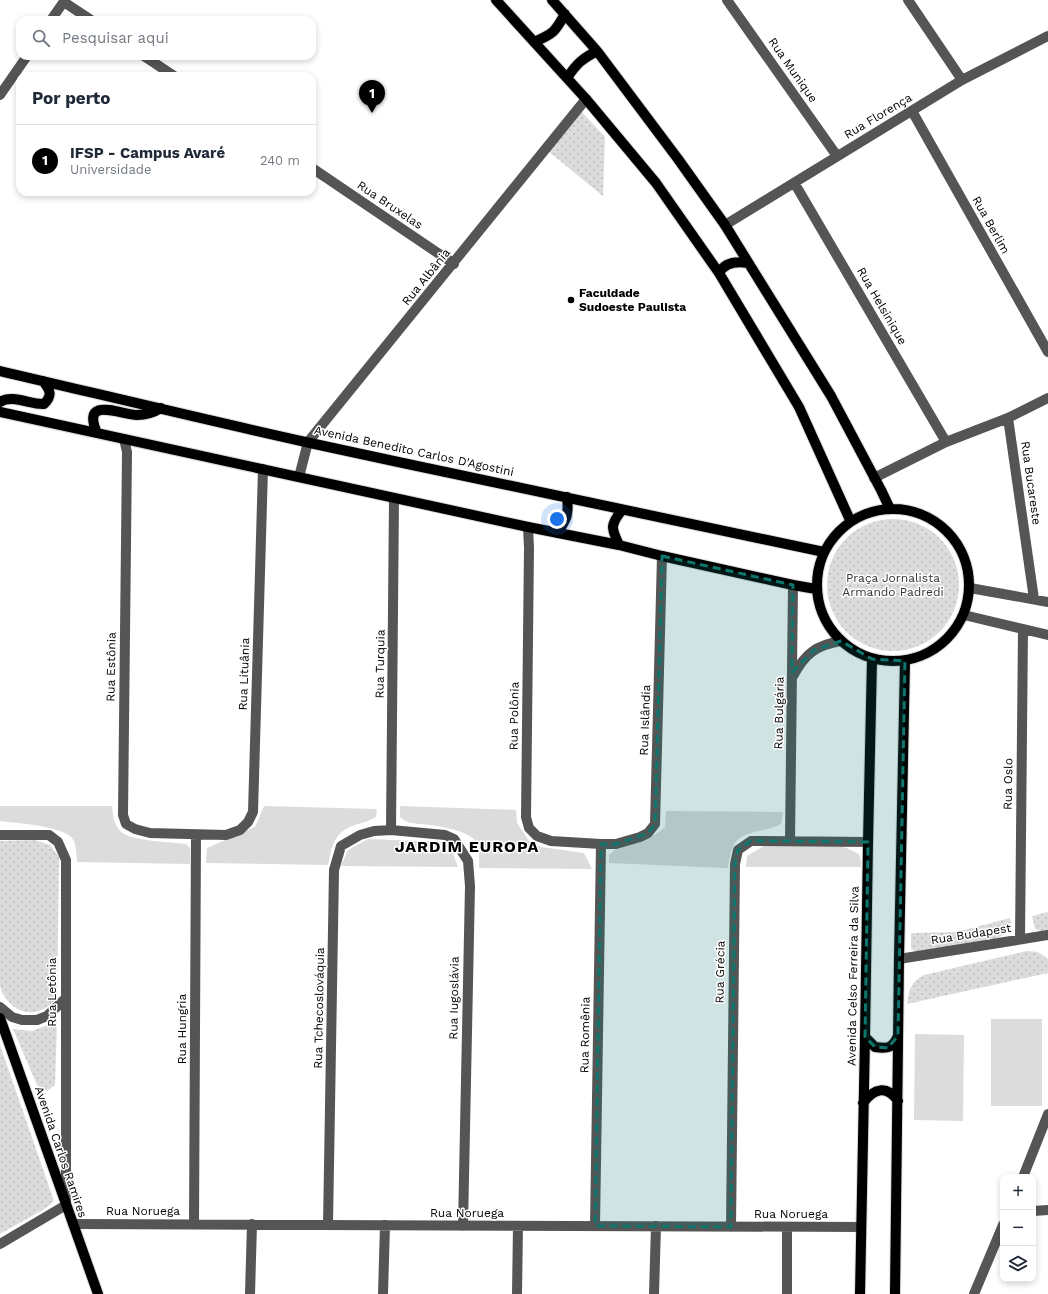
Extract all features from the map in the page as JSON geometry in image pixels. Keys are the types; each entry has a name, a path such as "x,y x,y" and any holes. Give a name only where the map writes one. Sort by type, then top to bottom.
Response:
{"main road":[{"path":"496,0 586,99 656,183 719,273 798,408 850,520"},
{"path":"552,0 598,51 725,225 831,396 890,509"},
{"path":"534,42 550,34 556,29 565,14"},
{"path":"567,78 576,64 583,58 598,51"},
{"path":"719,273 729,263 748,263"},
{"name":"Avenida Benedito Carlos D'Agostini","path":"0,371 308,442 824,552"},
{"path":"0,402 9,399 44,404 48,400 50,393 43,381"},
{"path":"97,434 93,423 93,417 95,413 100,410 107,409 135,415 144,415 152,414 161,408"},
{"path":"0,412 528,527 619,545 662,556 816,589"},
{"path":"557,533 566,520 569,510 567,497"},
{"path":"890,509 915,512 938,523 956,540 967,563 970,588 964,615 954,632 941,645 924,655 905,661 889,662 872,659 856,652 841,641 828,626 820,608 816,589 818,570 824,552 834,536 850,520 867,513 890,509"},
{"path":"619,545 612,531 614,520 622,510"},
{"name":"Avenida Celso Ferreira da Silva","path":"860,1294 872,659"},
{"path":"895,1294 899,959 905,661"},
{"name":"Avenida Carlos Ramires","path":"0,1018 98,1294"},
{"path":"866,1037 875,1047 888,1048 895,1043 898,1036"},
{"path":"863,1103 873,1092 880,1090 884,1090 893,1095 898,1101"}],"street":[{"name":"Rua Munique","path":"727,0 837,156"},
{"path":"908,0 962,80"},
{"path":"54,16 64,1 85,16"},
{"name":"Rua Florença","path":"725,225 795,184 837,156 962,80 1047,38"},
{"path":"0,95 24,60"},
{"path":"150,60 168,72"},
{"name":"Rua Albânia","path":"299,477 308,442 454,264 586,99"},
{"name":"Rua Berlim","path":"912,111 1048,352"},
{"name":"Rua Bruxelas","path":"316,171 454,264"},
{"name":"Rua Helsinique","path":"795,184 946,442"},
{"path":"874,478 946,442 1008,418 1048,398"},
{"name":"Rua Bucareste","path":"1008,418 1034,599"},
{"name":"Rua Estônia","path":"124,439 127,452 123,815 126,824 150,834 196,834"},
{"name":"Rua Lituânia","path":"196,834 226,835 240,830 248,822 253,812 263,469"},
{"name":"Rua Turquia","path":"391,830 394,498"},
{"name":"Rua Polônia","path":"528,527 526,817 529,828 537,836 551,841 601,844"},
{"name":"Rua Islândia","path":"601,844 616,844 640,838 648,834 655,824 662,556"},
{"name":"Rua Bulgária","path":"790,841 793,585"},
{"path":"970,588 1048,602"},
{"path":"964,615 1048,634"},
{"name":"Rua Oslo","path":"1020,939 1023,629"},
{"path":"792,678 800,663 814,650 827,643 841,641"},
{"name":"Rua Tchecoslováquia","path":"328,1225 334,870 342,846 360,834 391,830"},
{"name":"Rua Iugoslávia","path":"391,830 444,834 454,838 468,861 470,886 463,1226"},
{"name":"Rua Letônia","path":"0,835 49,834 58,842 66,860 66,1205"},
{"name":"Rua Hungria","path":"194,1224 196,834"},
{"name":"Rua Grécia","path":"731,1227 735,864 738,850 751,841 868,842"},
{"name":"Rua Romênia","path":"595,1226 601,844"},
{"name":"Rua Budapest","path":"899,959 1048,935"},
{"path":"0,1007 12,1017 22,1020 37,1020 46,1016 65,999"},
{"path":"1024,1174 1048,1114"},
{"path":"0,1244 66,1205"},
{"path":"1036,1211 1048,1210"},
{"name":"Rua Noruega","path":"73,1224 861,1227"},
{"path":"250,1294 252,1224"},
{"path":"383,1294 385,1225"},
{"path":"517,1294 518,1226"},
{"path":"654,1294 656,1226"},
{"path":"787,1227 787,1294"},
{"path":"974,1294 1000,1232"}],"highlighted area":[{"path":"662,556 793,585 792,672 814,650 841,641 872,659 905,661 898,1036 888,1048 875,1047 865,1037 868,842 751,841 738,850 735,864 731,1227 595,1226 601,844 616,844 648,833 655,824"}],"green space":[{"path":"581,111 605,137 603,196 548,151"},
{"name":"Praça Jornalista Armando Padredi","path":"893,519 918,524 935,534 944,543 954,560 959,585 954,610 944,627 935,636 918,646 893,651 868,646 851,636 842,627 832,610 827,585 832,560 842,543 851,534 868,524"},
{"path":"0,806 112,806 115,823 121,832 126,835 152,841 186,844 190,848 190,864 77,862 75,844 72,838 67,834 49,828 0,821"},
{"path":"264,806 377,809 376,817 346,829 337,837 334,842 328,865 206,863 207,848 255,827"},
{"path":"400,806 516,810 517,823 530,842 541,847 584,853 592,869 479,868 479,849 473,838 451,829 407,822 400,817"},
{"path":"666,811 783,812 781,824 741,837 737,841 731,851 728,868 609,863 609,855 615,850 655,835 665,827"},
{"path":"368,839 445,842 452,850 458,867 341,866 348,850"},
{"path":"35,840 50,845 59,857 57,998 45,1008 31,1012 17,1009 11,1004 3,994 0,985 0,841"},
{"path":"767,844 842,846 859,854 861,867 746,867 747,856"},
{"path":"1048,912 1048,931 1044,932 1035,929 1032,916"},
{"path":"1010,918 1011,928 996,940 922,955 911,949 911,933 957,932"},
{"path":"1027,951 1038,952 1048,959 1048,973 907,1004 911,987 924,975"},
{"path":"991,1019 1042,1019 1042,1106 991,1106"},
{"path":"57,1021 55,1085 47,1091 37,1085 13,1029 32,1031"},
{"path":"915,1034 964,1035 963,1121 914,1120"},
{"path":"0,1045 54,1201 46,1208 0,1234"}],"place":[{"name":"IFSP - Campus Avaré","path":"372,113"},
{"name":"Faculdade Sudoeste Paulista","path":"571,300"}],"district":[{"name":"JARDIM EUROPA","path":"467,846"}]}
